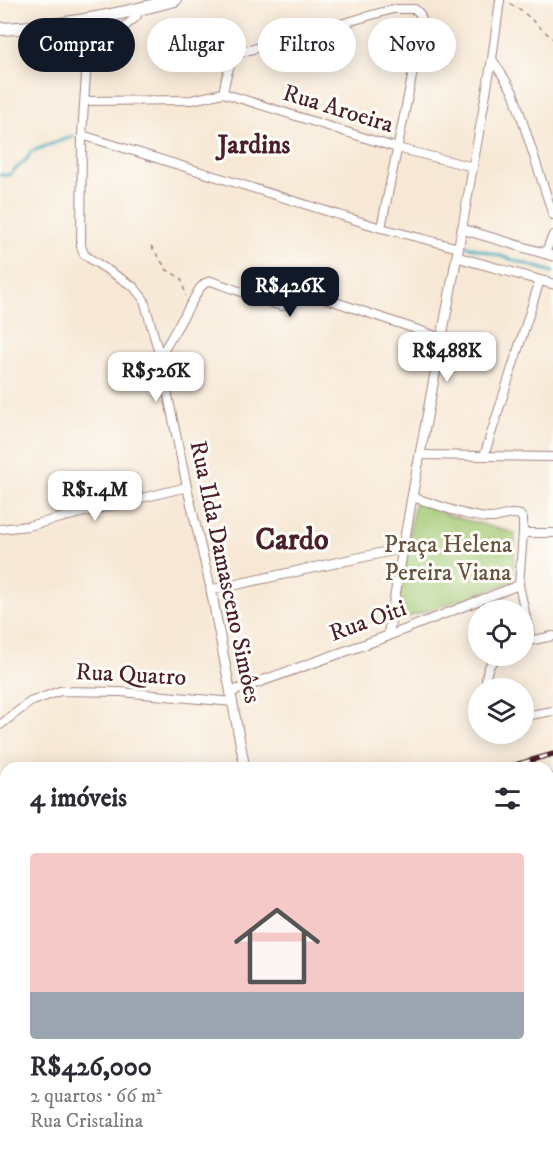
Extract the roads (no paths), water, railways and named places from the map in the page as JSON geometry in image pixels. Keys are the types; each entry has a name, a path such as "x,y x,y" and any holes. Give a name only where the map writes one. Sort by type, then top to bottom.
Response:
{"main road":[{"path":"91,18 175,0"},
{"path":"0,29 18,28"}],"street":[{"path":"388,636 458,253 500,0"},
{"path":"135,18 141,8"},
{"path":"84,100 192,100 223,93 233,58 239,52 393,9 415,9 420,14 423,23 381,228"},
{"path":"492,59 507,82 517,104 553,215"},
{"name":"Rua Ilda Damasceno Simôes","path":"86,72 82,135 81,246 89,258 134,287 144,300 160,357 211,590 244,762"},
{"name":"Rua Aroeira","path":"223,93 397,148 473,167"},
{"path":"82,135 553,284"},
{"path":"462,229 549,255 553,235"},
{"path":"484,456 540,280"},
{"path":"160,357 200,288 210,281 281,306 292,304 298,293 305,292 442,338"},
{"path":"420,455 553,457"},
{"path":"0,529 28,526 187,486"},
{"path":"412,497 492,519 515,513 520,514 523,519 519,585 521,600"},
{"path":"523,533 553,533"},
{"path":"211,590 404,548"},
{"name":"Rua Oiti","path":"232,697 519,585"},
{"path":"534,640 553,636"},
{"name":"Rua Quatro","path":"0,725 30,702 60,691 232,697"},
{"path":"534,714 553,711"}],"waterway":[{"path":"0,175 9,175 28,158 30,152 73,136"},
{"path":"467,246 553,272"}],"railway":[{"path":"525,762 553,754"}],"district":[{"name":"Jardins","path":"254,145"},
{"name":"Cardo","path":"292,540"}],"park label":[{"name":"Praça Helena Pereira Viana","path":"448,559"}]}
